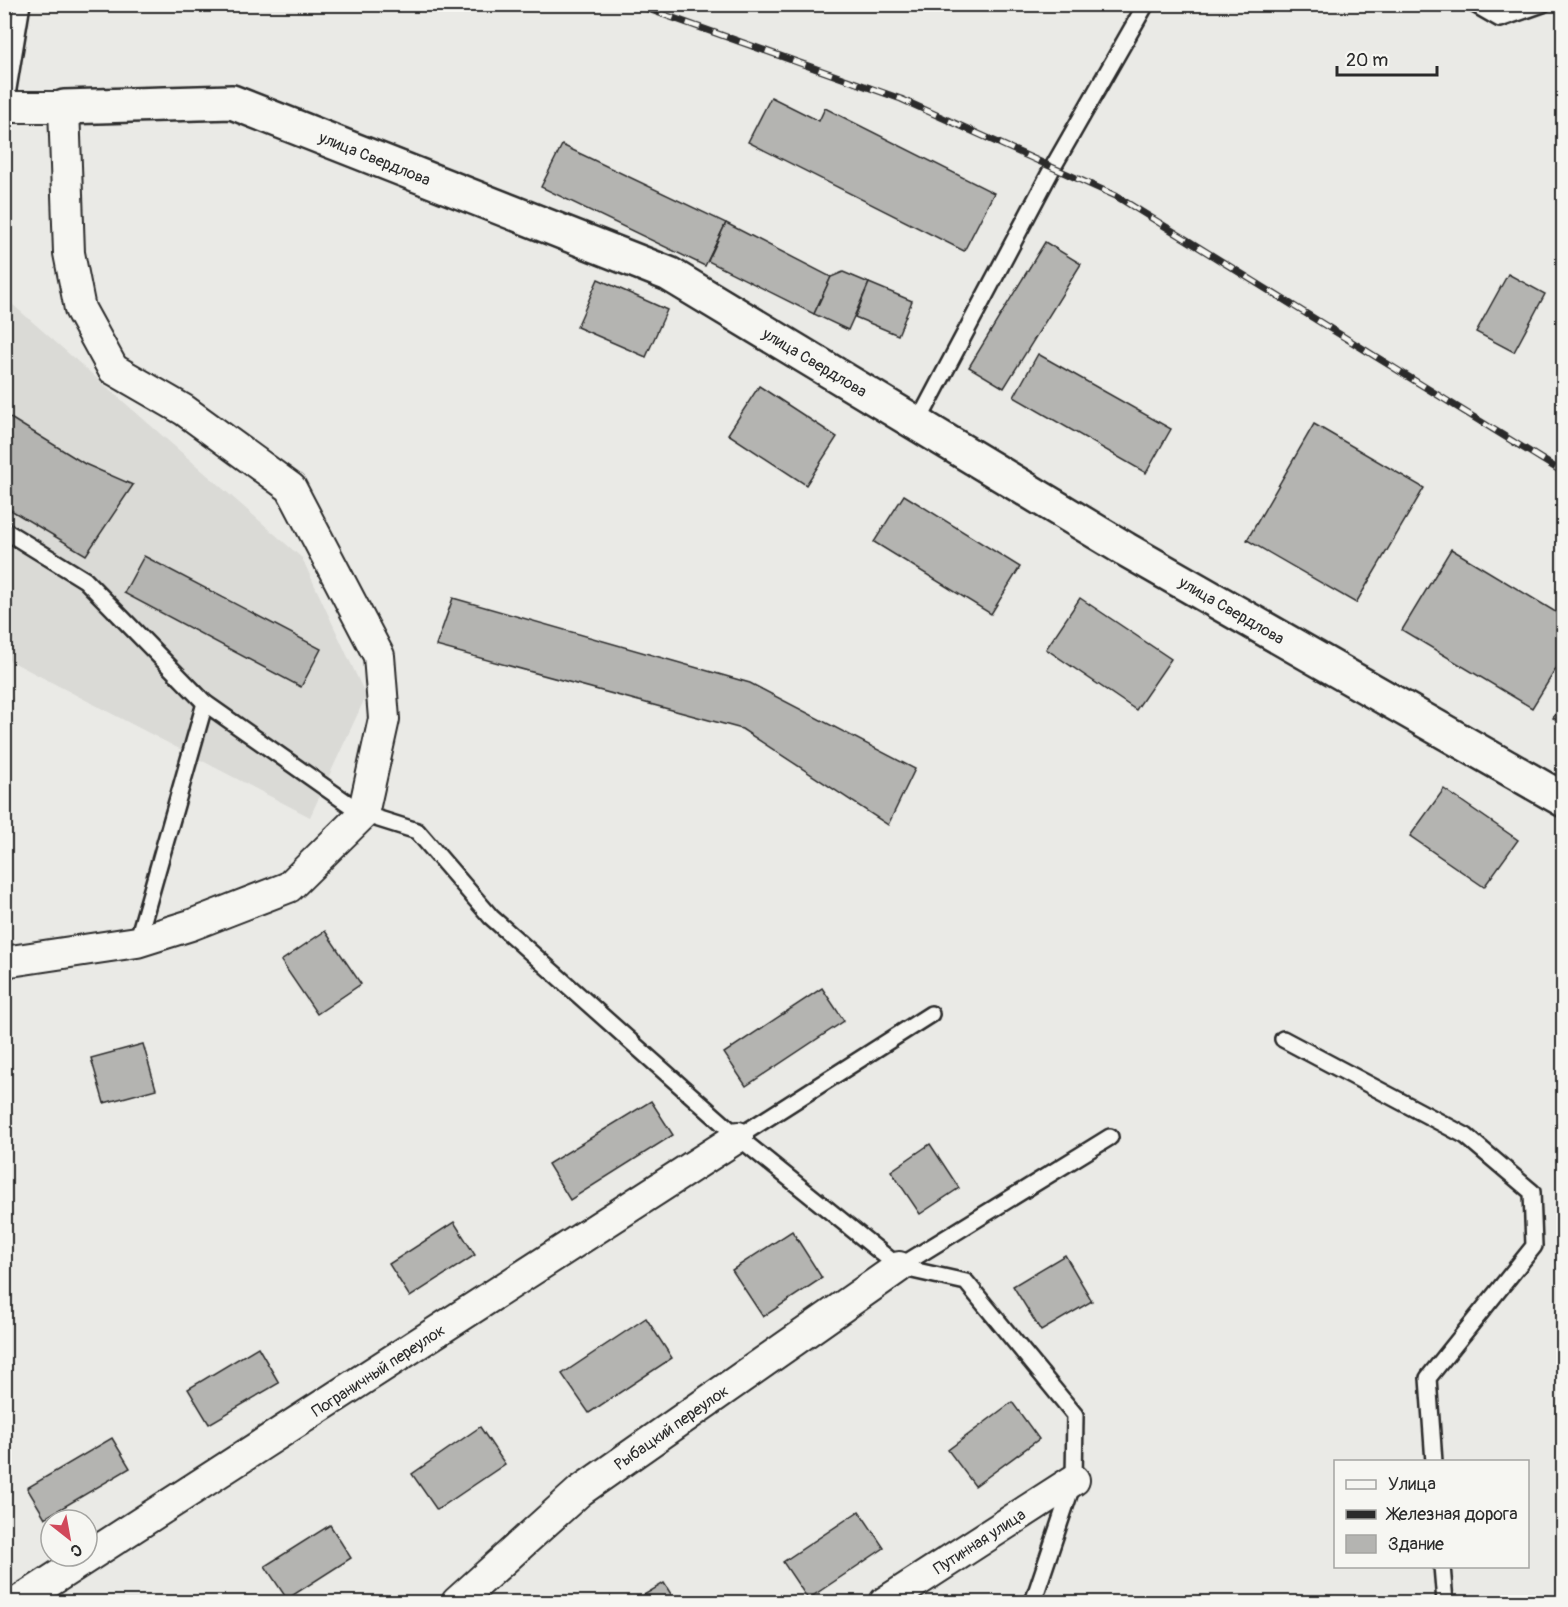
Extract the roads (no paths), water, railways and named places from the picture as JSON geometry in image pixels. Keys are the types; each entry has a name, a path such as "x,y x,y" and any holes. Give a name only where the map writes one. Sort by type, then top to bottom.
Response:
{"street":[{"name":"улица Свердлова","path":"5,107 232,102 669,274 1125,549 1563,800"},
{"path":"4,962 137,942 190,925 289,887 363,814 384,719 379,656 291,488 184,410 113,369 80,309 69,253 64,107"},
{"name":"Пограничный переулок","path":"18,1602 738,1137"},
{"name":"Рыбацкий переулок","path":"458,1602 580,1491 899,1267"},
{"name":"Путинная улица","path":"885,1602 1074,1480"}],"lane":[{"path":"5,107 22,4"},
{"path":"917,424 1053,167 1146,4"},
{"path":"1474,4 1500,19 1543,4"},
{"path":"4,530 84,579 205,703 363,814 417,831 490,917 738,1137 899,1267 966,1282 1076,1415 1074,1480 1033,1602"},
{"path":"137,942 205,703"},
{"path":"738,1137 931,1014"},
{"path":"1283,1039 1466,1136 1532,1192 1534,1246 1428,1378 1434,1460"},
{"path":"899,1267 1110,1137"},
{"path":"1442,1568 1445,1602"}],"railway":[{"path":"634,4 901,99 1116,196 1564,473"}]}
